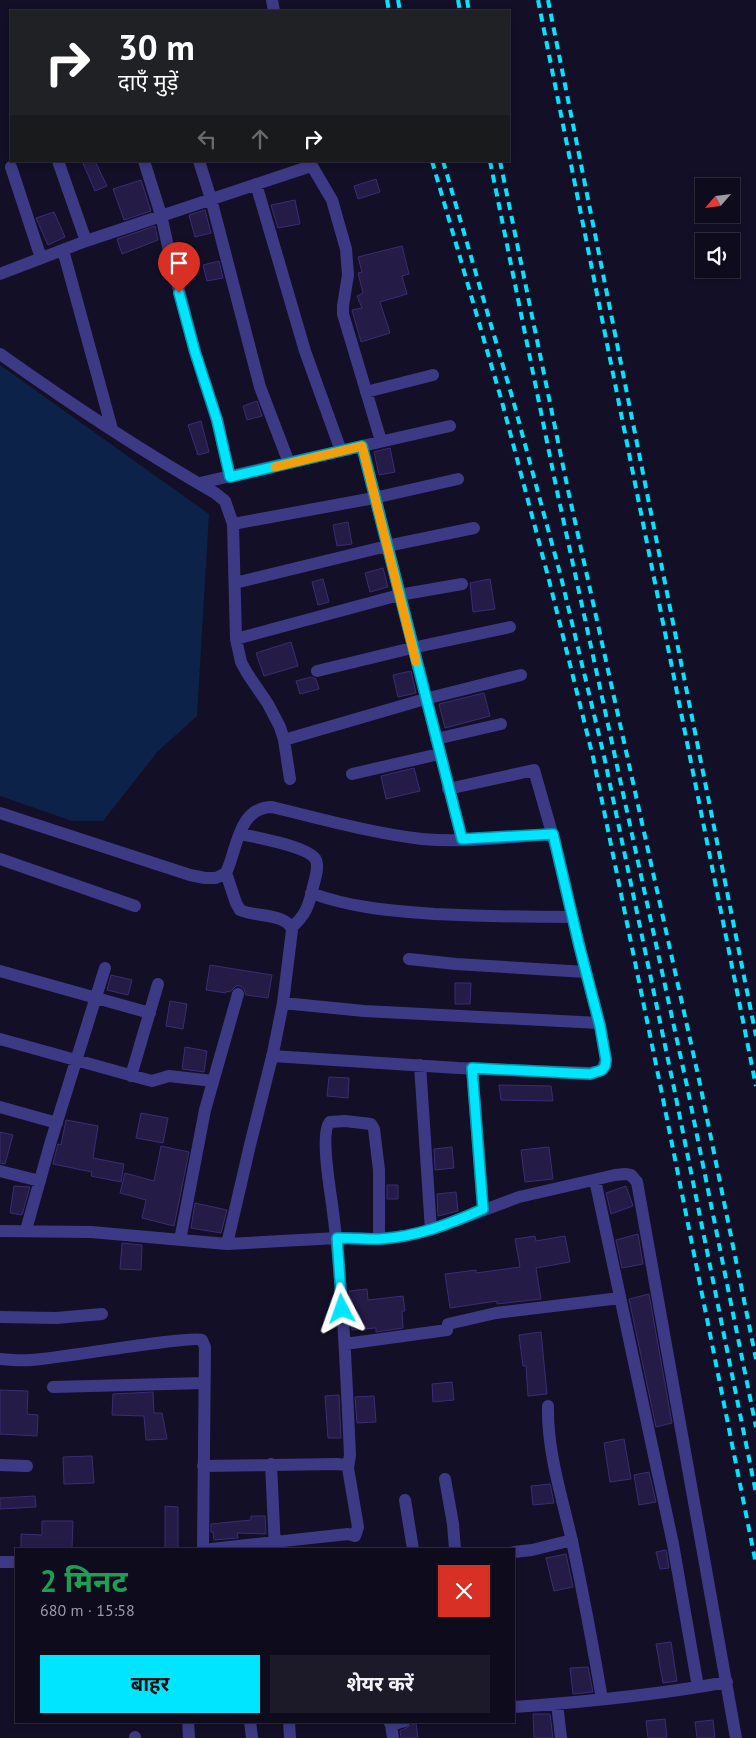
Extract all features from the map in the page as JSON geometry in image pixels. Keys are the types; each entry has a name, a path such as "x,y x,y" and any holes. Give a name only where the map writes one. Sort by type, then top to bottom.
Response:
{"street":[{"path":"58,162 86,241"},
{"path":"144,162 161,215 195,352 217,420 230,477"},
{"path":"199,162 211,199 260,388 289,464"},
{"path":"0,274 86,241 256,184 310,163 332,200 346,248 348,275 343,314 381,441"},
{"path":"11,167 41,258"},
{"path":"256,184 305,351 341,451"},
{"path":"64,250 112,429"},
{"path":"0,354 33,378 221,496 225,501 233,524 236,639 241,662 268,704 280,727 290,779"},
{"path":"366,392 433,375"},
{"path":"200,483 450,426"},
{"path":"362,446 462,839"},
{"path":"233,524 374,498 458,479"},
{"path":"235,584 387,546 474,528"},
{"path":"236,639 399,594 462,584"},
{"path":"317,671 510,627"},
{"path":"284,740 425,699 521,675"},
{"path":"436,740 501,724"},
{"path":"352,774 439,754"},
{"path":"272,1056 420,1066 590,1074 598,1072 605,1066 606,1060 599,1023 553,834 534,770 448,789"},
{"path":"292,927 282,919 240,910 226,873 248,817 264,807 272,807 385,834 423,839 553,834"},
{"path":"0,814 190,875 216,878 226,873"},
{"path":"227,1244 283,1003 292,927 303,917 311,893 317,864 310,853 240,834"},
{"path":"0,859 135,906"},
{"path":"311,893 349,905 409,912 485,916 572,917"},
{"path":"409,959 456,964 586,972"},
{"path":"26,1230 75,1061 105,968"},
{"path":"0,971 150,1013"},
{"path":"131,1076 158,984"},
{"path":"180,1240 205,1110 238,994"},
{"path":"283,1003 364,1011 599,1023"},
{"path":"0,1039 152,1081 169,1076 213,1081"},
{"path":"420,1066 431,1230"},
{"path":"472,1068 483,1209"},
{"path":"0,1107 57,1122"},
{"path":"355,1548 355,1536 358,1527 348,1468 350,1455 345,1344 337,1238 327,1167 326,1129 330,1122 369,1123 374,1129 379,1170 380,1239"},
{"path":"0,1171 40,1181"},
{"path":"0,1231 84,1232 227,1244 337,1238 380,1239 404,1236 446,1226 483,1209 519,1197 625,1174 631,1175 637,1182 736,1738"},
{"path":"595,1180 673,1544 698,1687"},
{"path":"345,1344 447,1330 448,1324 496,1313 620,1298"},
{"path":"0,1317 56,1318 102,1314"},
{"path":"0,1359 30,1360 199,1339 203,1342 205,1347 204,1548"},
{"path":"53,1387 204,1383"},
{"path":"548,1406 548,1424 555,1474 572,1540 588,1616 602,1699"},
{"path":"271,1464 275,1545"},
{"path":"203,1466 344,1464 348,1468"},
{"path":"0,1465 27,1466"},
{"path":"445,1479 453,1524 455,1548"},
{"path":"405,1500 413,1548"},
{"path":"227,1548 275,1545 348,1534 355,1536"},
{"path":"515,1552 532,1550 572,1540"},
{"path":"0,1562 15,1562"},
{"path":"515,1707 602,1699 727,1682"},
{"path":"557,1704 561,1738"},
{"path":"188,1723 190,1738"},
{"path":"250,1723 252,1738"},
{"path":"288,1723 290,1738"},
{"path":"390,1723 393,1738"}],"water":[{"path":"0,365 209,514 197,716 158,751 103,821 72,821 0,796"}],"building":[{"path":"82,162 95,162 107,186 95,191"},
{"path":"376,179 380,192 358,199 354,186"},
{"path":"141,180 151,211 124,220 113,189"},
{"path":"295,200 300,224 278,228 271,205"},
{"path":"205,210 211,233 195,237 189,215"},
{"path":"54,212 65,237 48,245 36,218"},
{"path":"155,226 158,240 122,254 117,239"},
{"path":"402,246 409,274 402,276 407,294 380,302 390,333 361,342 352,310 362,308 357,296 363,293 358,273 362,272 358,257"},
{"path":"219,261 223,278 207,281 203,265"},
{"path":"257,401 262,416 247,420 243,406"},
{"path":"201,421 209,452 198,455 188,425"},
{"path":"390,448 395,472 379,475 374,452"},
{"path":"348,522 352,544 337,546 333,525"},
{"path":"383,568 388,587 370,592 365,573"},
{"path":"323,579 329,602 318,605 312,582"},
{"path":"490,579 495,609 473,612 470,583"},
{"path":"291,642 298,666 264,676 256,653"},
{"path":"411,671 416,693 398,697 393,675"},
{"path":"311,677 316,679 319,689 300,694 296,681"},
{"path":"484,693 490,716 445,728 439,704"},
{"path":"414,768 420,791 386,799 381,776"},
{"path":"210,965 272,975 268,998 246,995 244,989 240,986 236,986 230,992 226,991 226,993 206,990"},
{"path":"111,975 132,980 128,995 107,990"},
{"path":"455,983 471,983 470,1004 455,1004"},
{"path":"170,1001 187,1004 183,1029 166,1026"},
{"path":"185,1047 207,1051 204,1072 182,1069"},
{"path":"329,1077 349,1078 348,1098 327,1096"},
{"path":"499,1085 551,1086 553,1101 501,1100"},
{"path":"141,1113 168,1118 163,1143 136,1138"},
{"path":"66,1120 98,1126 93,1158 124,1164 121,1182 91,1176 92,1172 53,1164 58,1144 61,1145"},
{"path":"0,1132 13,1135 5,1164 0,1163"},
{"path":"161,1146 189,1152 174,1226 142,1218 146,1200 120,1193 125,1173 154,1181"},
{"path":"452,1147 454,1168 435,1170 434,1149"},
{"path":"549,1147 553,1179 525,1182 521,1150"},
{"path":"387,1185 398,1185 398,1199 387,1199"},
{"path":"14,1186 30,1187 22,1215 10,1213"},
{"path":"626,1186 633,1206 611,1214 606,1193"},
{"path":"456,1192 458,1211 438,1216 437,1194"},
{"path":"195,1203 227,1210 221,1233 191,1228"},
{"path":"638,1234 643,1264 622,1268 616,1240"},
{"path":"535,1236 536,1241 565,1236 570,1262 536,1268 541,1299 497,1304 497,1301 450,1308 445,1274 476,1270 476,1273 520,1267 515,1239"},
{"path":"122,1243 142,1245 141,1270 120,1269"},
{"path":"367,1289 368,1300 403,1296 405,1311 402,1311 403,1328 376,1332 376,1328 352,1330 349,1291"},
{"path":"649,1294 672,1423 656,1427 629,1299"},
{"path":"541,1332 547,1394 528,1396 526,1366 523,1366 519,1335"},
{"path":"452,1382 454,1400 433,1402 432,1384"},
{"path":"0,1390 28,1391 27,1414 38,1415 37,1436 0,1434"},
{"path":"153,1392 154,1413 162,1413 167,1439 146,1440 144,1416 112,1415 113,1394"},
{"path":"339,1395 341,1438 328,1438 325,1396"},
{"path":"374,1396 376,1422 357,1423 355,1397"},
{"path":"624,1439 631,1479 610,1482 604,1443"},
{"path":"92,1456 94,1483 64,1484 63,1457"},
{"path":"649,1472 656,1502 639,1505 634,1475"},
{"path":"550,1484 554,1503 533,1505 531,1486"},
{"path":"35,1496 36,1507 0,1509 0,1498"},
{"path":"165,1506 178,1507 178,1548 165,1548"},
{"path":"251,1516 265,1516 266,1534 237,1533 238,1538 214,1540 211,1524 251,1520"},
{"path":"42,1521 73,1521 72,1548 21,1548 21,1534 42,1535"},
{"path":"666,1550 669,1568 660,1569 656,1552"},
{"path":"566,1554 573,1587 554,1591 546,1558"},
{"path":"671,1642 677,1681 663,1683 656,1644"},
{"path":"588,1667 593,1692 573,1694 570,1668"},
{"path":"533,1714 550,1714 553,1738 534,1738"},
{"path":"665,1719 667,1738 648,1738 646,1721"},
{"path":"713,1720 715,1738 697,1738 695,1722"},
{"path":"416,1723 418,1738 401,1738 400,1731"}],"railway":[{"path":"387,0 389,10"},
{"path":"398,0 400,10"},
{"path":"458,0 460,10"},
{"path":"467,0 469,10"},
{"path":"538,0 756,1086"},
{"path":"548,0 756,1036"},
{"path":"432,162 502,402 593,757 756,1564"},
{"path":"443,162 513,400 561,577 604,756 756,1493"},
{"path":"490,162 557,491 687,1086 756,1427"},
{"path":"500,162 568,490 700,1084 756,1359"}],"slow traffic":[{"path":"275,467 362,446 416,662"}],"route":[{"path":"179,293 195,352 217,420 230,477 362,446 462,839 553,834 600,1026 606,1060 602,1070 590,1074 472,1068 483,1209 446,1226 404,1236 380,1239 337,1238 342,1309"}]}
